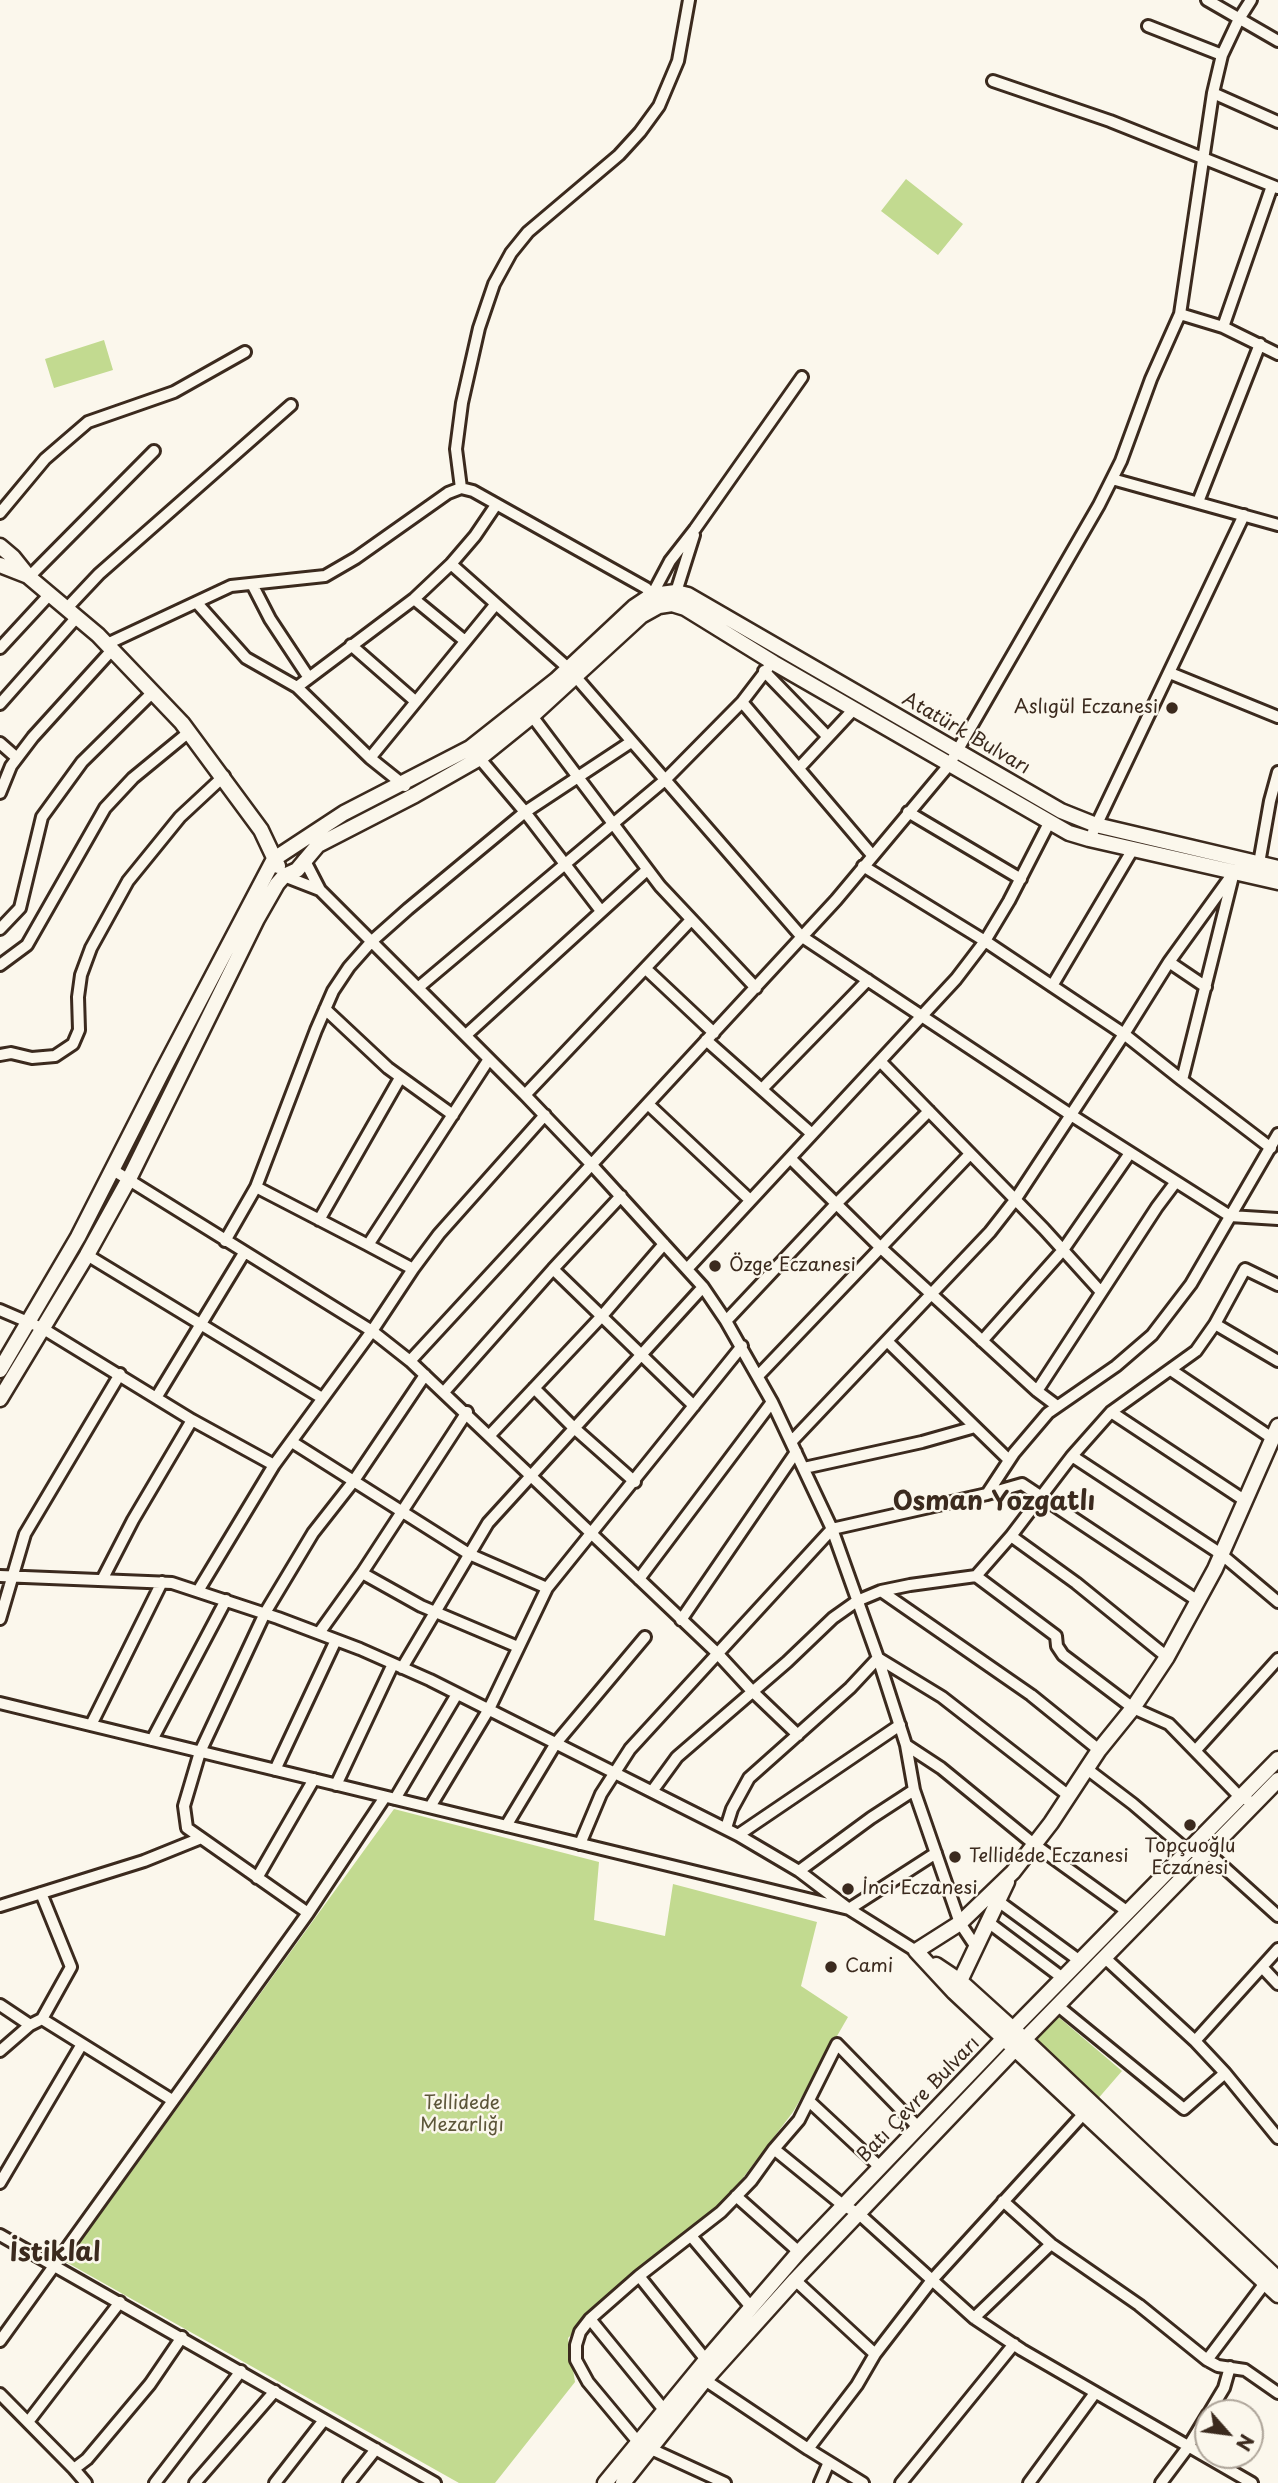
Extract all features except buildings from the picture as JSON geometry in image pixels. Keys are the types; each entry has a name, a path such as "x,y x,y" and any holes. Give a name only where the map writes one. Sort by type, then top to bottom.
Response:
{"main road":[{"path":"0,546 13,556 29,577 110,647 189,732 224,776 261,830 284,876"},
{"path":"0,565 4,569 29,577"},
{"path":"0,1370 78,1237 274,859 344,813 475,753 527,705 572,673 641,616 656,600 676,592"},
{"name":"Atatürk Bulvarı","path":"676,592 688,595 953,758 1049,823 1089,839 1234,872 1278,868"},
{"name":"Atatürk Bulvarı","path":"656,600 685,608 769,667 1061,811 1096,825 1258,871 1278,882"},
{"path":"0,1399 87,1255 129,1179 257,919 277,884 284,876 297,870 318,845 415,795 532,716 572,673"},
{"path":"261,830 290,846 304,859"},
{"path":"1275,1432 1198,1601 1167,1657 1133,1708 1099,1750 1035,1844 1013,1871 960,1923 916,1951 1273,2276 1278,2295"},
{"name":"Batı Çevre Bulvarı","path":"605,2483 645,2446 858,2213 1014,2039 1063,1979 1278,1759"},
{"name":"Batı Çevre Bulvarı","path":"623,2483 665,2411 799,2252 919,2128 1014,2039 1058,2006 1278,1780"},
{"path":"957,1987 1013,1871"}],"street":[{"path":"461,488 456,449 462,403 479,328 494,284 511,253 528,232 619,155 659,106 670,85 677,61 689,0"},
{"path":"1207,0 1278,41"},
{"path":"410,1361 836,900 953,758 1040,610 1112,479 1180,314 1213,93 1222,55 1251,0"},
{"path":"1148,26 1222,55"},
{"path":"993,81 1110,121 1275,187 1223,327"},
{"path":"1213,93 1278,122"},
{"path":"1180,314 1223,327 1278,354"},
{"path":"1198,502 1261,344"},
{"path":"0,513 45,459 88,422 174,392 245,352"},
{"path":"656,600 670,561 802,377"},
{"path":"0,704 72,613 99,574 291,405"},
{"path":"29,577 154,451"},
{"path":"1112,479 1278,525"},
{"path":"0,793 11,766 110,647 231,586 325,576 356,558 448,493 461,488 473,491 646,588 656,600"},
{"path":"297,687 414,599 451,564 475,536 496,505"},
{"path":"1089,839 1244,515"},
{"path":"676,592 695,529"},
{"path":"451,564 572,673 801,936 1175,1183 1230,1216 1278,1219"},
{"path":"252,584 270,619 309,678"},
{"path":"0,648 50,594"},
{"path":"414,599 465,641"},
{"path":"197,603 246,658 297,687 370,758 415,795"},
{"path":"370,758 495,605"},
{"path":"351,645 415,701"},
{"path":"419,987 665,780 743,702 769,667 828,737"},
{"path":"1170,673 1278,717"},
{"path":"0,929 20,908 42,817 82,762 153,692"},
{"path":"743,702 800,766 872,855"},
{"path":"800,766 854,709"},
{"path":"532,716 647,870 755,988"},
{"path":"0,965 27,945 105,808 133,778 189,732"},
{"path":"225,1241 256,1187 325,1009 338,983 372,941 525,812 631,741"},
{"path":"0,743 18,758"},
{"path":"475,753 525,812 601,911"},
{"path":"1258,871 1278,772"},
{"path":"0,1055 11,1053 32,1058 55,1056 74,1044 79,1030 78,997 81,975 91,948 128,881 180,817 224,776"},
{"path":"908,812 1021,878"},
{"path":"687,1269 956,979 985,941 1049,823"},
{"path":"1052,986 1133,849"},
{"path":"304,859 320,890 526,1095 687,1269 703,1287 742,1346 794,1446 832,1529 906,1745 914,1790 960,1923 976,1947"},
{"path":"863,866 985,941 1124,1034 1271,1148"},
{"path":"466,1035 647,870"},
{"path":"681,1620 794,1446 887,1341 990,1232 1015,1200 1168,962 1234,872"},
{"path":"1182,1080 1234,872"},
{"path":"284,876 320,890"},
{"path":"526,1095 690,920"},
{"path":"1168,962 1206,988"},
{"path":"646,969 762,1089 812,1133"},
{"path":"762,1089 868,981"},
{"path":"325,1009 400,1078 453,1115"},
{"path":"368,1245 489,1059"},
{"path":"880,1061 1101,1292"},
{"path":"319,1220 400,1078"},
{"path":"649,1104 750,1200"},
{"path":"726,1321 836,1204 929,1111"},
{"path":"198,1591 274,1465 372,1331 413,1269 439,1234 544,1115"},
{"path":"987,1494 1009,1460 1048,1413 1116,1366 1152,1335 1191,1284 1278,1134"},
{"path":"982,1341 1063,1250 1130,1153"},
{"path":"758,1376 970,1154"},
{"path":"790,1158 880,1247 1037,1391 1057,1406"},
{"path":"113,1170 372,1331 410,1361 467,1412 717,1653 798,1735"},
{"path":"1037,1391 1175,1183"},
{"path":"256,1187 413,1269"},
{"path":"444,1392 621,1196"},
{"path":"489,1435 601,1317 664,1244"},
{"path":"156,1398 244,1253"},
{"path":"87,1255 322,1398"},
{"path":"553,1269 694,1406"},
{"path":"653,1790 677,1757 787,1662 833,1618 858,1601 881,1591 910,1584 976,1576 1011,1536 1072,1456 1111,1412 1196,1351 1215,1324 1245,1269 1278,1285"},
{"path":"335,1785 398,1666 436,1612 488,1523 703,1287"},
{"path":"0,1310 43,1328 192,1420 274,1465"},
{"path":"1215,1324 1278,1361"},
{"path":"887,1341 1009,1460"},
{"path":"430,1807 489,1709 547,1588 742,1346"},
{"path":"1171,1370 1275,1432"},
{"path":"0,1619 6,1576 25,1534 120,1374"},
{"path":"307,1913 187,1828 184,1806 200,1752 265,1613 313,1533 353,1482 425,1375"},
{"path":"534,1388 635,1482"},
{"path":"639,1579 772,1402"},
{"path":"319,1633 362,1573 467,1412"},
{"path":"1111,1412 1244,1500"},
{"path":"102,1580 133,1520 192,1420"},
{"path":"804,1468 975,1427"},
{"path":"292,1442 401,1513 470,1553 547,1588"},
{"path":"1072,1456 1221,1554 1278,1602"},
{"path":"580,1844 601,1794 630,1749 832,1529 1022,1484 1198,1601"},
{"path":"1011,1536 1076,1583 1167,1657"},
{"path":"362,1573 436,1612 518,1647"},
{"path":"6,1576 172,1583 337,1640 489,1709 726,1828 799,1871 849,1909 916,1951"},
{"path":"976,1576 1056,1636 1057,1646 1063,1655 1133,1708 1168,1724 1240,1797 1255,1803"},
{"path":"91,1725 162,1582"},
{"path":"881,1591 1031,1695 1099,1750"},
{"path":"152,1740 226,1600"},
{"path":"506,1826 556,1743 645,1637"},
{"path":"275,1770 337,1640"},
{"path":"726,1828 732,1809 749,1778 850,1688 878,1658"},
{"path":"878,1658 942,1697 1069,1796"},
{"path":"1196,1750 1278,1659"},
{"path":"2,2334 54,2266 390,1798 457,1694"},
{"path":"0,1703 849,1909 936,1853"},
{"path":"738,1835 900,1726"},
{"path":"906,1745 941,1768 1035,1844 1128,1912"},
{"path":"1087,1769 1189,1852 1208,1852 1278,1916"},
{"path":"257,1878 314,1779"},
{"path":"799,1871 914,1790"},
{"path":"0,1906 144,1861 201,1839"},
{"path":"0,2051 30,2025 42,2019 71,1968 41,1893"},
{"path":"998,1901 1080,1961"},
{"path":"988,1922 1063,1979"},
{"path":"1195,2041 1278,1949"},
{"path":"1105,1958 1195,2041 1278,2138"},
{"path":"1262,1967 1278,1984"},
{"path":"0,2005 30,2025"},
{"path":"1058,2006 1184,2109 1225,2073"},
{"path":"42,2019 172,2101"},
{"path":"0,2183 3,2170 82,2044"},
{"path":"725,2483 645,2446 588,2382 576,2360 576,2345 580,2332 590,2319 639,2276 721,2212 751,2180 799,2120 837,2045 919,2128"},
{"path":"808,2101 881,2168"},
{"path":"808,2449 857,2385 875,2354 932,2280 1088,2109"},
{"path":"774,2149 844,2206 858,2213 974,2318 1095,2393 1252,2483"},
{"path":"736,2196 799,2252"},
{"path":"1003,2201 1051,2244 1139,2305 1207,2360 1218,2366 1245,2370 1278,2393"},
{"path":"0,2235 429,2481"},
{"path":"691,2236 751,2306"},
{"path":"974,2318 1051,2244"},
{"path":"639,2276 706,2360 705,2380 863,2483"},
{"path":"1207,2360 1273,2276"},
{"path":"794,2280 875,2354"},
{"path":"28,2422 120,2302"},
{"path":"590,2319 665,2411"},
{"path":"74,2469 87,2459 150,2384 182,2337"},
{"path":"901,2483 1014,2344"},
{"path":"1217,2399 1224,2388 1230,2367"},
{"path":"155,2483 241,2371"},
{"path":"195,2483 275,2391"},
{"path":"1029,2483 1095,2393"},
{"path":"0,2394 86,2483"},
{"path":"275,2483 324,2420"},
{"path":"1161,2483 1194,2437"},
{"path":"349,2483 376,2449"},
{"path":"820,2483 829,2462"}],"green space":[{"path":"906,179 963,224 938,255 881,211"},
{"path":"104,340 113,370 54,388 45,359"},
{"name":"Tellidede Mezarlığı","path":"394,1809 599,1862 594,1920 665,1936 673,1884 817,1922 801,1986 848,2017 793,2112 720,2208 617,2291 568,2338 575,2382 495,2483 459,2483 66,2262"},
{"path":"1055,2014 1122,2071 1096,2101 1029,2044"}],"place":[{"name":"Aslıgül Eczanesi","path":"1172,708"},
{"name":"Özge Eczanesi","path":"715,1266"},
{"name":"Topçuoğlu Eczanesi","path":"1190,1825"},
{"name":"Tellidede Eczanesi","path":"955,1857"},
{"name":"İnci Eczanesi","path":"848,1889"},
{"name":"Cami","path":"831,1967"}],"district":[{"name":"Osman Yozgatlı","path":"994,1503"},
{"name":"İstiklal","path":"55,2254"}]}
